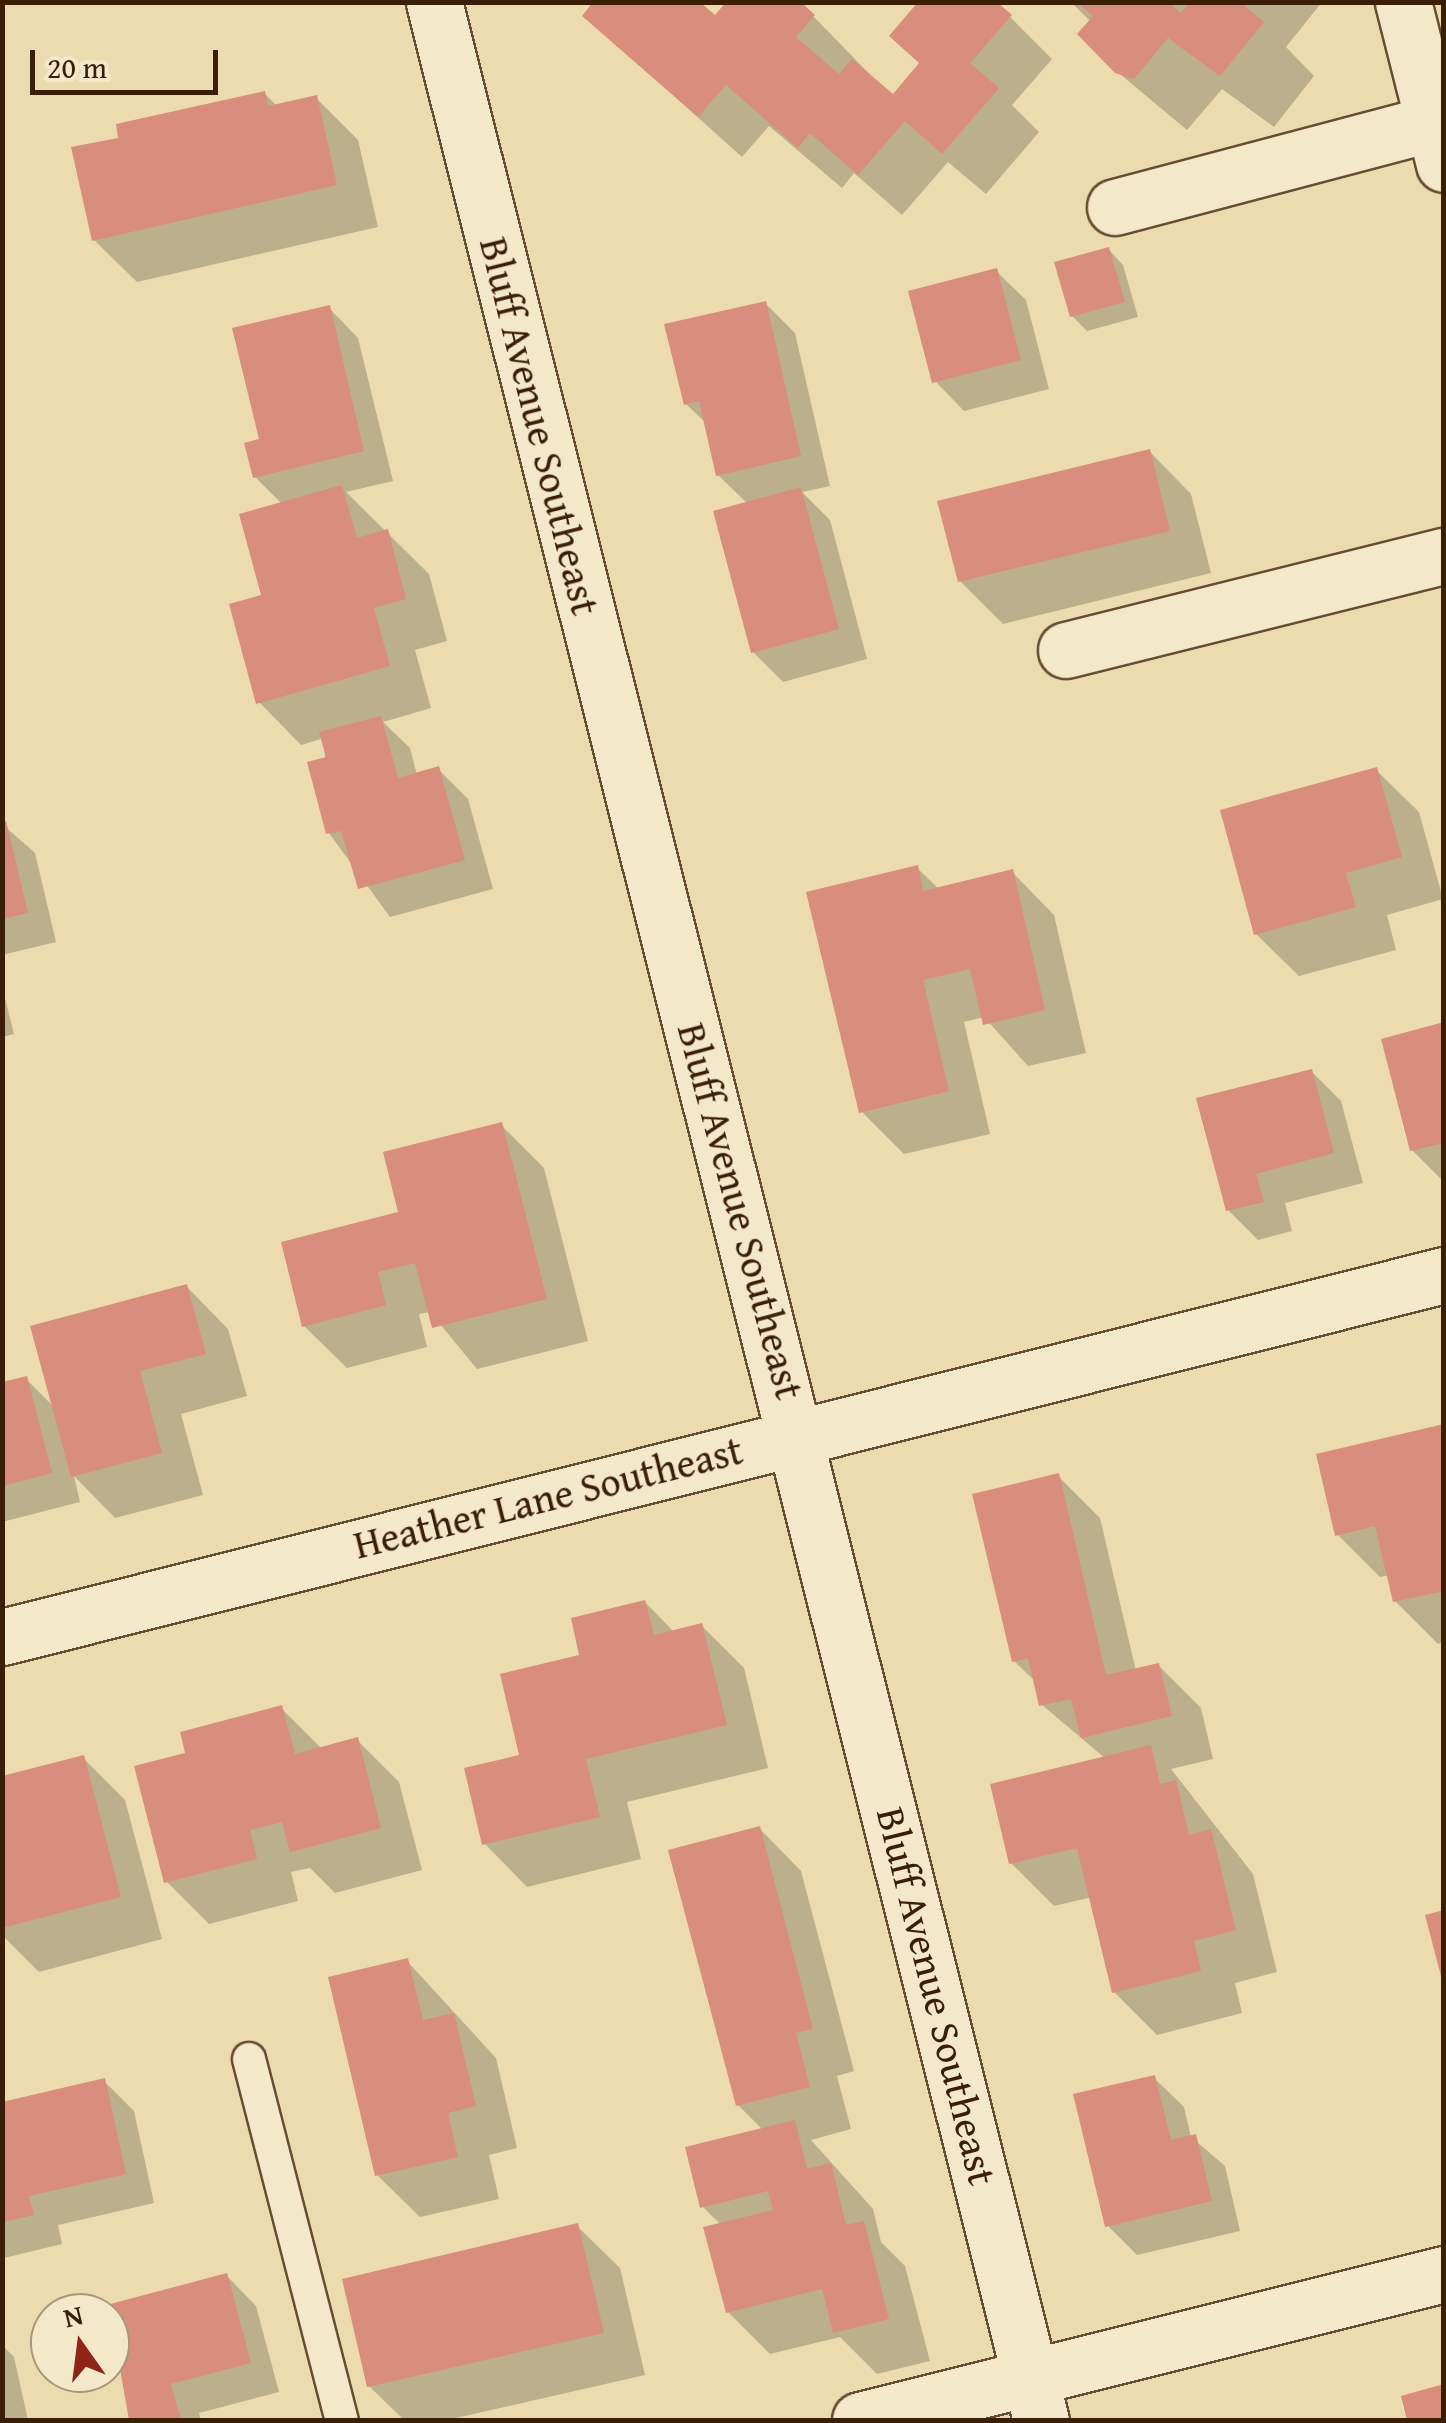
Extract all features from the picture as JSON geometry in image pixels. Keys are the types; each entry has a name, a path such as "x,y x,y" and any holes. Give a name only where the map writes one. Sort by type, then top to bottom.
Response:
{"street":[{"name":"Bluff Avenue Southeast","path":"434,2 799,1432 1036,2398"},
{"path":"1115,207 1438,144 1403,2"},
{"path":"1066,650 1444,556"},
{"name":"Heather Lane Southeast","path":"2,1637 799,1432 1444,1275"},
{"path":"860,2420 1036,2398 1444,2274"}],"lane":[{"path":"249,2059 342,2420"}],"building":[{"path":"593,2 700,2 715,15 726,2 801,2 815,15 796,37 839,74 852,59 893,94 919,63 889,36 918,2 997,2 1012,15 970,63 999,88 942,154 905,121 858,175 810,133 798,148 726,85 698,117 582,16"},
{"path":"1077,2 1168,2 1181,13 1190,2 1240,2 1264,22 1220,76 1168,38 1134,79 1115,73 1077,34 1093,16"},
{"path":"265,91 268,106 317,95 337,185 92,241 71,147 118,138 116,124"},
{"path":"1109,247 1125,302 1070,317 1054,262"},
{"path":"997,268 1021,360 932,383 908,291"},
{"path":"766,301 801,456 716,476 699,401 684,405 664,324"},
{"path":"330,305 364,451 253,478 244,443 259,439 232,328"},
{"path":"1150,449 1170,531 958,582 937,501"},
{"path":"342,485 357,538 388,529 406,599 374,608 390,666 256,704 229,604 261,595 239,514"},
{"path":"801,487 839,629 751,653 713,511"},
{"path":"381,716 398,778 439,766 465,860 358,889 341,831 326,834 307,762 326,757 319,732"},
{"path":"1377,767 1402,857 1346,873 1356,907 1254,935 1220,810"},
{"path":"6,821 28,913 2,919 2,822"},
{"path":"918,865 923,891 1013,869 1045,1010 983,1025 970,969 923,980 949,1091 859,1113 806,892"},
{"path":"1444,1022 1444,1143 1410,1151 1381,1039"},
{"path":"1312,1069 1334,1153 1256,1174 1264,1202 1226,1211 1196,1098"},
{"path":"502,1122 547,1299 432,1328 415,1263 378,1272 386,1305 302,1327 281,1242 398,1212 383,1152"},
{"path":"187,1284 206,1354 140,1371 162,1453 71,1477 30,1326"},
{"path":"27,1376 52,1473 2,1486 2,1382"},
{"path":"1444,1424 1444,1591 1393,1602 1375,1526 1335,1536 1316,1454"},
{"path":"1059,1473 1106,1675 1159,1663 1172,1716 1081,1738 1071,1699 1039,1706 1028,1658 1012,1662 972,1494"},
{"path":"645,1600 654,1635 702,1623 727,1725 586,1759 600,1817 482,1845 464,1768 519,1755 500,1674 579,1655 571,1618"},
{"path":"282,1705 295,1754 358,1737 381,1828 290,1852 282,1822 250,1830 257,1859 164,1883 134,1766 185,1753 180,1732"},
{"path":"1151,1745 1160,1784 1176,1780 1189,1835 1211,1829 1236,1930 1194,1941 1201,1971 1112,1993 1077,1848 1009,1864 990,1784"},
{"path":"84,1755 121,1897 2,1928 2,1776"},
{"path":"760,1826 813,2029 796,2033 810,2087 736,2106 668,1850"},
{"path":"1444,1910 1444,1980 1442,1980 1425,1915"},
{"path":"408,1958 423,2020 454,2013 476,2106 448,2113 458,2157 375,2176 328,1977"},
{"path":"1155,2075 1171,2140 1196,2134 1212,2201 1105,2227 1073,2094"},
{"path":"105,2078 126,2174 29,2196 34,2215 2,2222 2,2102"},
{"path":"795,2120 807,2169 831,2163 846,2225 864,2221 889,2319 833,2333 822,2289 726,2313 703,2227 773,2210 768,2191 700,2208 685,2147"},
{"path":"578,2223 604,2333 367,2387 342,2279"},
{"path":"227,2273 251,2363 171,2384 181,2420 129,2420 124,2393 130,2393 130,2299"},
{"path":"1444,2384 1444,2420 1407,2420 1401,2396"}]}
